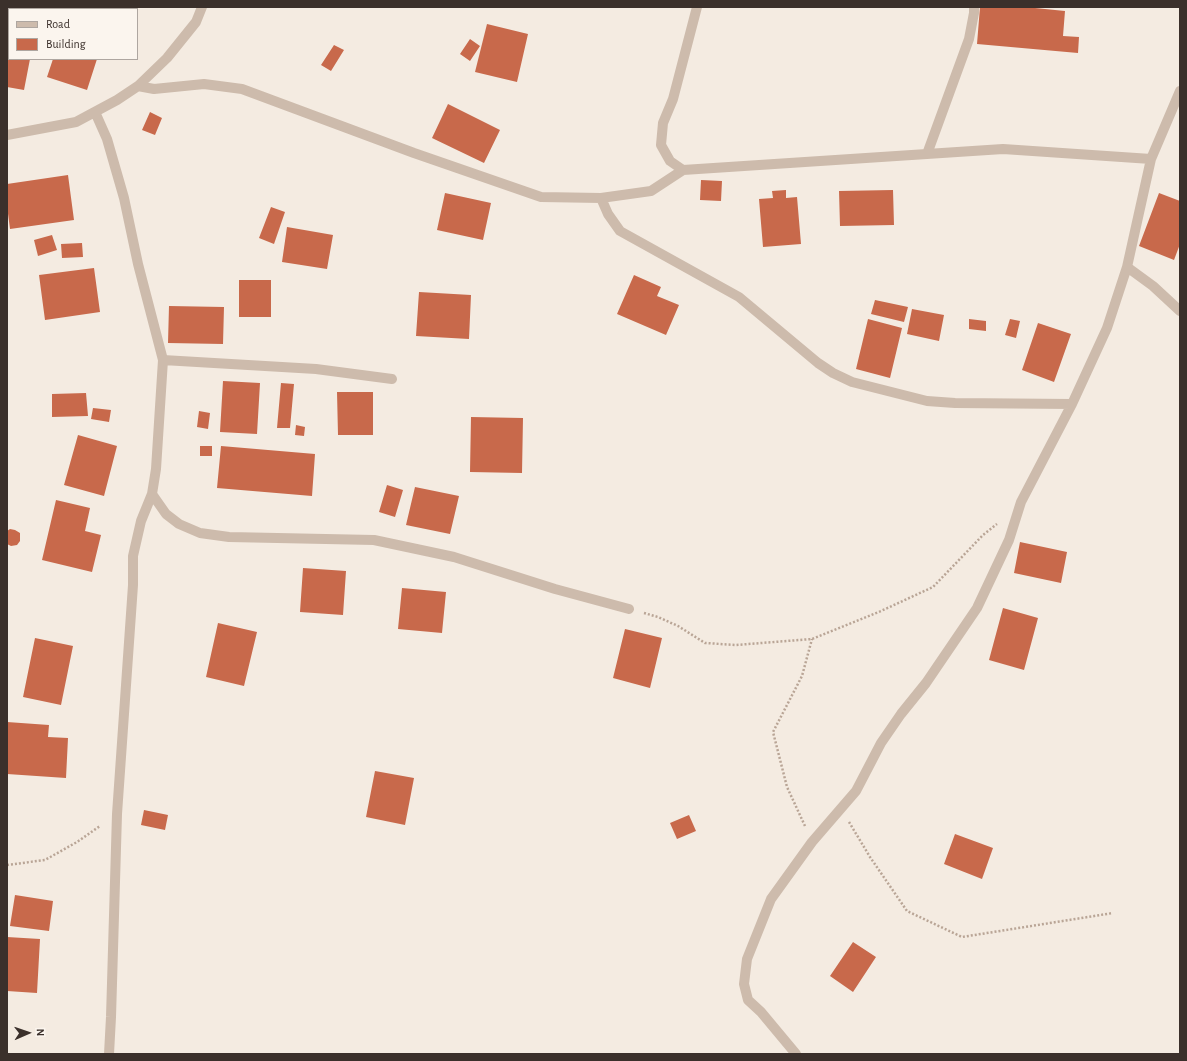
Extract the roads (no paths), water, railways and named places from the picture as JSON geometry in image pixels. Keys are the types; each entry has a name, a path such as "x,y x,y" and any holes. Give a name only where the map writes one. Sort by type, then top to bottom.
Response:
{"street":[{"path":"7,135 76,122 118,100 138,86 167,58 196,22 202,7"},
{"path":"683,170 670,161 661,145 663,123 673,99 697,7"},
{"path":"927,154 969,39 974,7"},
{"path":"138,86 154,89 204,84 242,89 406,150 540,197 601,198 651,191 683,170 1003,149 1151,159"},
{"path":"796,1054 761,1012 748,1000 744,984 746,959 771,899 812,842 856,791 881,743 901,714 926,683 977,608 1009,540 1021,502 1072,404 1108,328 1127,267 1151,159 1180,91"},
{"path":"95,112 107,139 124,198 138,264 162,360 156,469 152,494 141,521 133,556 133,585 117,814 112,1009 109,1054"},
{"path":"601,198 608,214 620,231 739,297 818,363 833,373 852,382 927,401 963,403 1072,404"},
{"path":"1127,267 1154,286 1180,312"},
{"path":"162,360 316,369 392,379"},
{"path":"152,494 166,514 179,524 200,533 229,537 374,540 454,557 555,589 629,609"}]}
